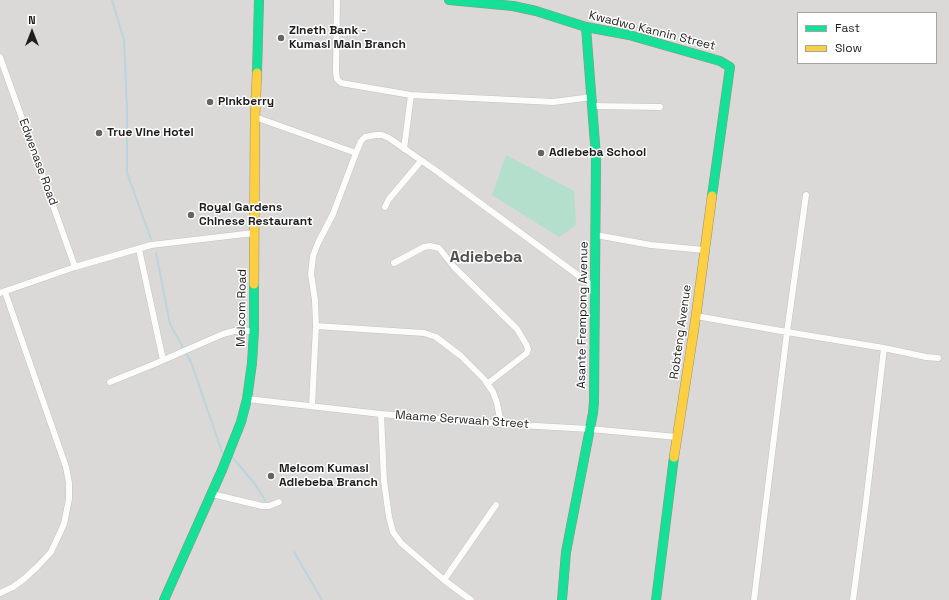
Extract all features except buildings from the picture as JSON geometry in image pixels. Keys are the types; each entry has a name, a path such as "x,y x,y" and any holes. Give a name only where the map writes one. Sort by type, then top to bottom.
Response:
{"street":[{"name":"Melcom Road","path":"164,600 212,494 241,422 248,399 254,331 255,117 259,0"},
{"path":"338,0 336,72 337,79 341,83 348,86 411,95 546,102 592,101 660,107"},
{"name":"Kwadwo Kannin Street","path":"450,0 524,8 586,27 629,35 720,61 730,67"},
{"name":"Asante Frempong Avenue","path":"562,600 567,545 594,402 596,156 586,27"},
{"name":"Edwenase Road","path":"0,57 75,267"},
{"name":"Robteng Avenue","path":"656,600 677,437 696,316 730,67"},
{"path":"404,149 411,95"},
{"path":"255,117 356,153"},
{"path":"312,406 316,326 315,300 311,274 313,256 333,214 361,141 365,137 370,135 382,135 389,138 594,287"},
{"path":"386,207 389,199 422,161"},
{"path":"754,600 787,332 806,195"},
{"path":"0,593 13,587 24,579 51,552 64,524 69,499 69,483 66,467 3,293 75,267 151,245 254,233"},
{"path":"596,235 652,245 704,250"},
{"path":"394,263 424,247 430,246 439,248 454,267 517,329 526,344 528,349 527,353 487,384"},
{"path":"139,248 163,360"},
{"path":"696,316 938,358"},
{"path":"316,326 416,332 430,334 436,337 473,368 493,392 497,403 501,424"},
{"path":"110,382 228,332 254,331"},
{"path":"853,600 884,348"},
{"name":"Maame Serwaah Street","path":"248,399 381,414 501,424 590,429 677,437"},
{"path":"381,414 384,480 389,517 393,532 401,543 444,580 471,600"},
{"path":"212,494 262,506 269,506 279,502"},
{"path":"444,580 496,506"}],"shaded area":[{"path":"0,0 949,0 949,600 0,600"}],"green space":[{"path":"506,155 574,191 576,225 559,237 492,195"}],"waterway":[{"path":"112,0 124,40 127,108 127,173 151,239"},
{"path":"156,253 170,324 191,362 222,452"},
{"path":"233,458 255,484 265,500"},
{"path":"294,552 322,600"}],"traffic: fast":[{"path":"257,73 259,0"},
{"path":"449,0 513,6 536,11 586,27 629,35 720,61 730,67 712,196"},
{"path":"562,600 566,552 594,402 596,157 586,27"},
{"path":"164,600 222,470 241,422 247,399 252,363 254,284"},
{"path":"656,600 674,457"}],"traffic: slow":[{"path":"254,284 255,117 257,73"},
{"path":"674,457 696,316 712,196"}],"place":[{"name":"Zineth Bank - Kumasi Main Branch","path":"281,38"},
{"name":"Pinkberry","path":"210,102"},
{"name":"True Vine Hotel","path":"99,133"},
{"name":"Adiebeba School","path":"541,153"},
{"name":"Royal Gardens Chinese Restaurant","path":"191,215"},
{"name":"Melcom Kumasi Adiebeba Branch","path":"271,476"}],"district":[{"name":"Adiebeba","path":"486,258"}]}
